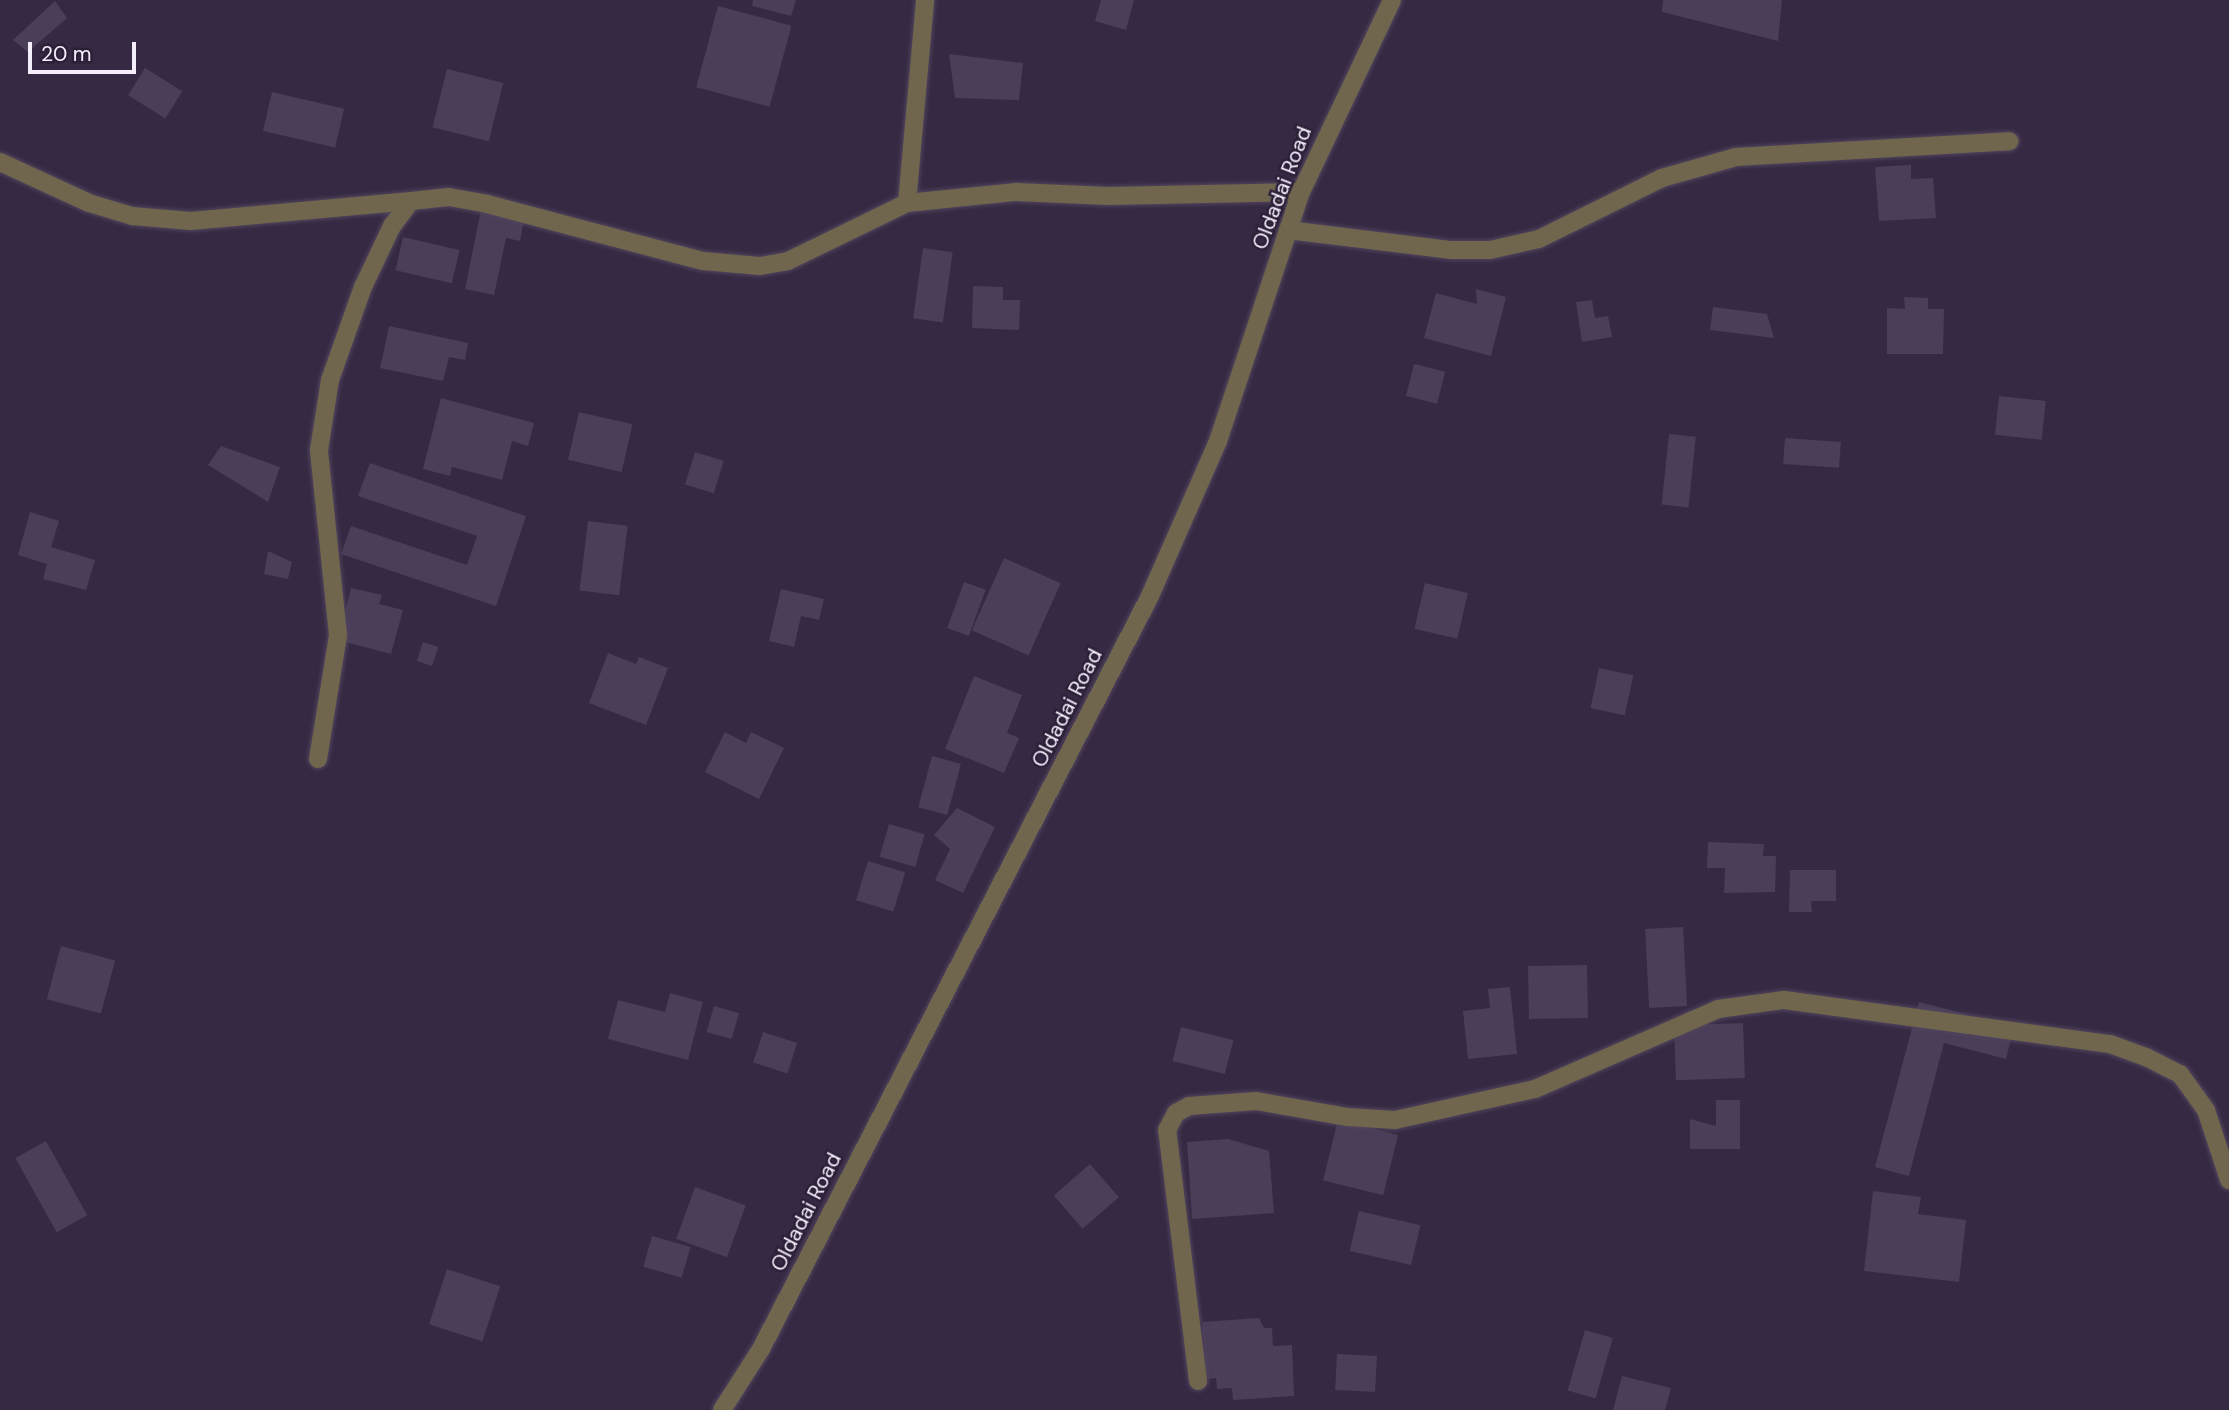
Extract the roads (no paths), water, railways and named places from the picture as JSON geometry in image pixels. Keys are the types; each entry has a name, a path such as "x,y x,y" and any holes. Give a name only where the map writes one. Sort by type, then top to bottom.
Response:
{"street":[{"path":"907,203 925,0"},
{"name":"Oldadai Road","path":"722,1410 761,1349 1150,596 1218,441 1301,192 1392,0"},
{"path":"1288,230 1452,250 1490,250 1539,239 1662,178 1736,157 2010,141"},
{"path":"0,162 89,203 132,216 191,221 449,197 703,261 760,266 788,261 907,203 1016,192 1301,192"},
{"path":"318,759 338,635 319,450 330,380 363,287 392,226 411,201"},
{"path":"1198,1381 1167,1130 1176,1113 1189,1106 1256,1101 1347,1117 1395,1120 1535,1089 1718,1009 1784,1000 2110,1045 2146,1057 2180,1074 2206,1110 2229,1180"}]}
